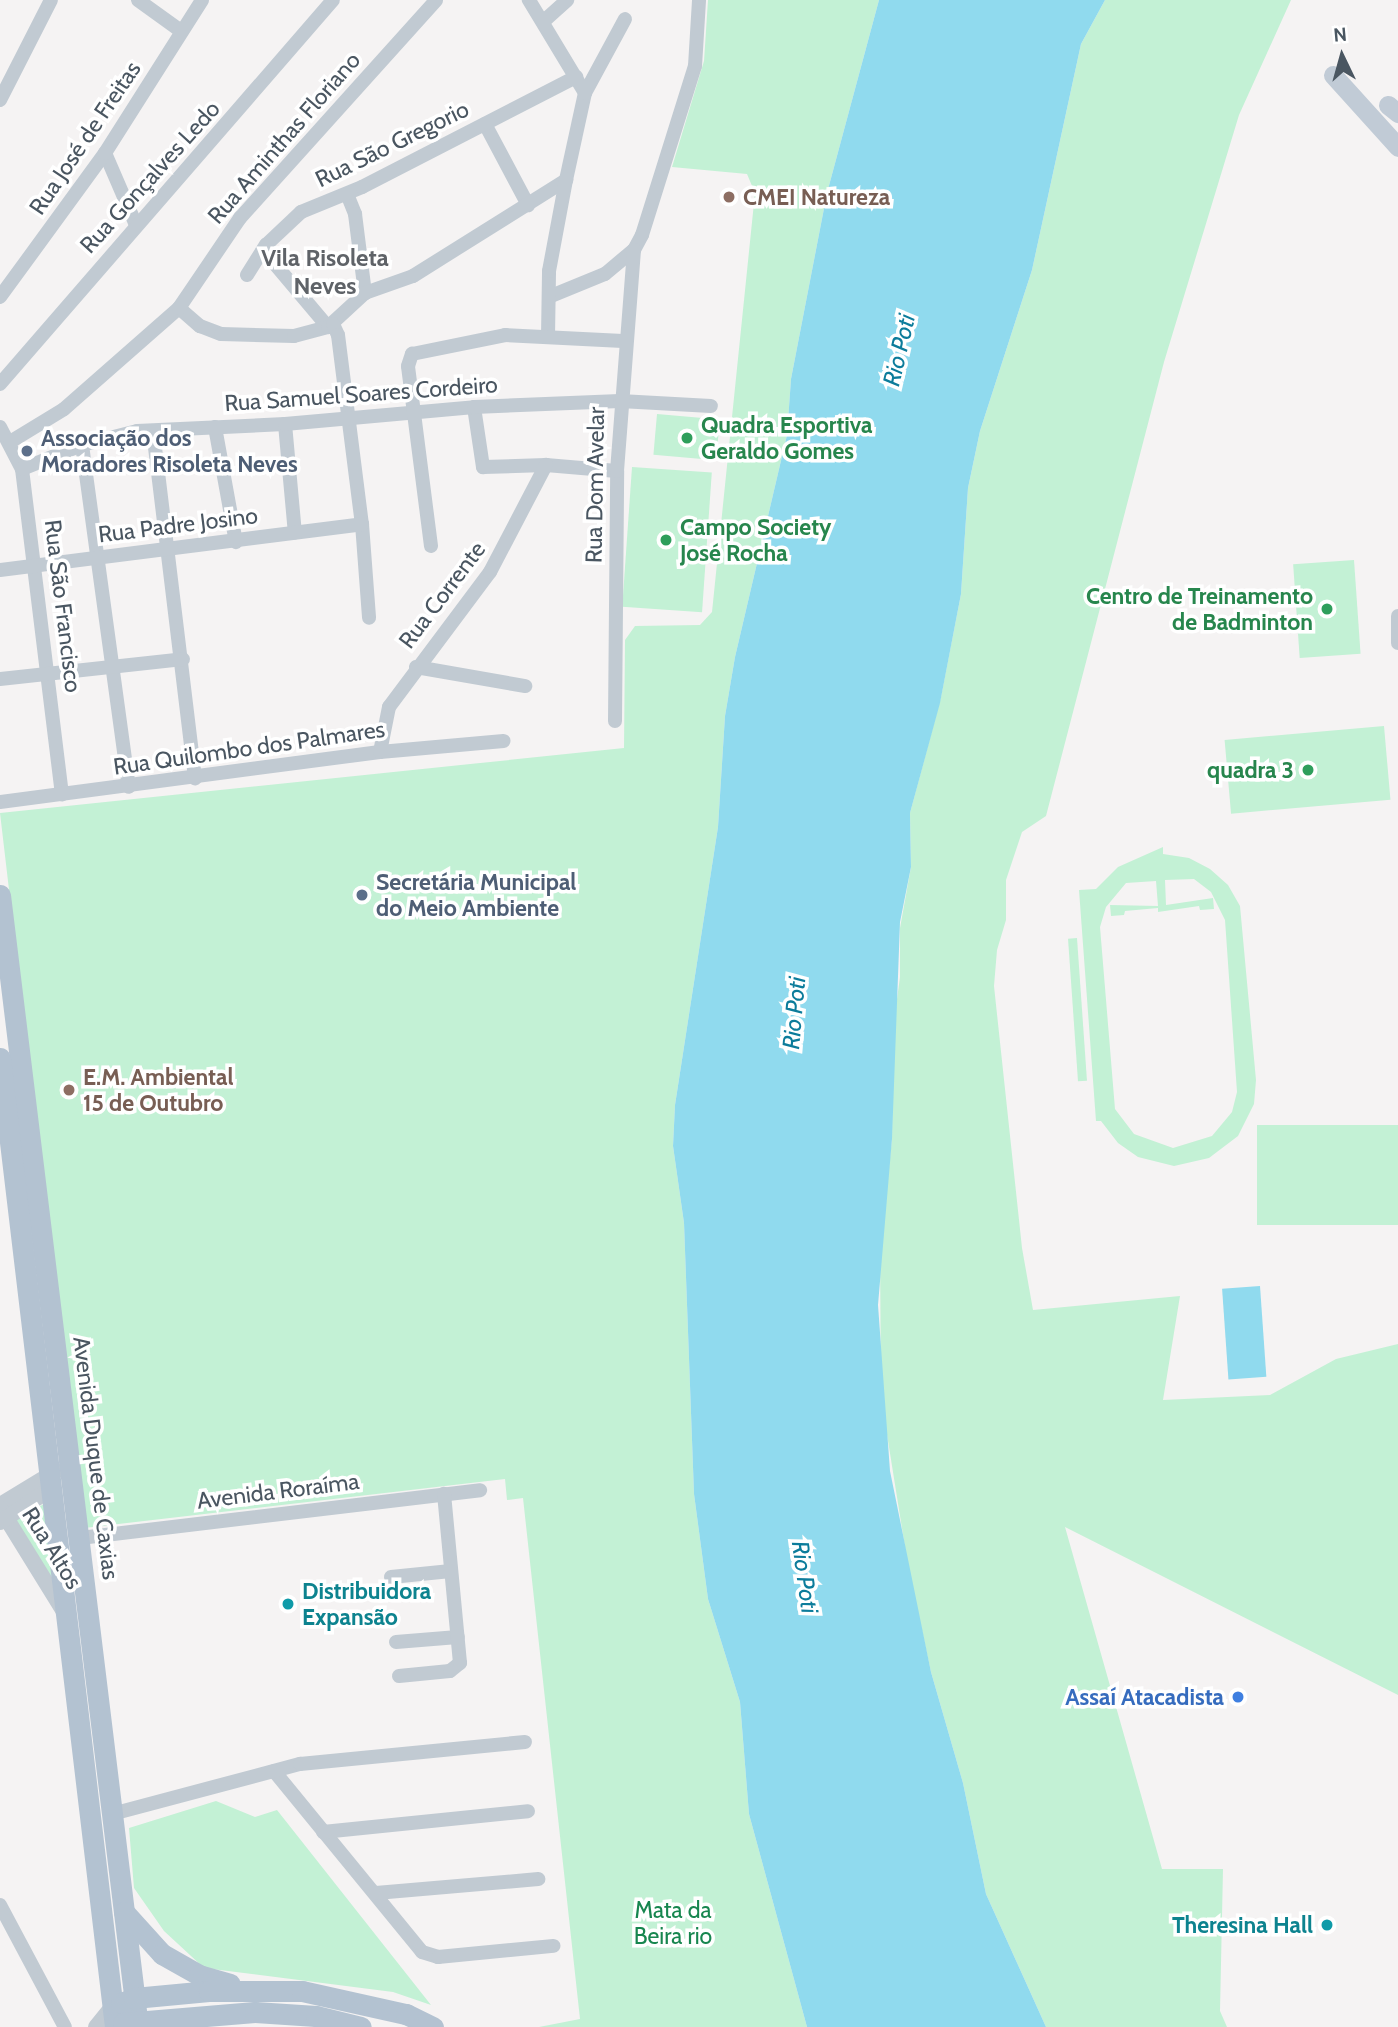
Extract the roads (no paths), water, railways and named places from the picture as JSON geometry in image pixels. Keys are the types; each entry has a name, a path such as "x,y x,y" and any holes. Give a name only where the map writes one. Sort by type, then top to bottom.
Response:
{"main road":[{"path":"1333,75 1398,147"},
{"name":"Avenida Duque de Caxias","path":"0,895 4,971 80,1538 137,2023"},
{"name":"Avenida Duque de Caxias","path":"0,1058 65,1613 108,2022"},
{"path":"124,1912 146,1941 177,1964 256,1990"},
{"path":"108,2022 134,1997 256,1990 344,1998 406,2014 433,2027"},
{"path":"108,2022 137,2023 255,2012 316,2017 361,2027"},
{"path":"191,2027 255,2012"}],"street":[{"path":"0,100 51,0"},
{"path":"138,0 181,31"},
{"name":"Rua José de Freitas","path":"0,297 105,153 202,0"},
{"name":"Rua Gonçalves Ledo","path":"0,384 333,0"},
{"name":"Rua Aminthas Floriano","path":"10,442 64,409 179,308 240,218 436,0"},
{"path":"529,0 545,20 585,93"},
{"path":"545,20 567,0"},
{"name":"Rua Dom Avelar","path":"615,720 617,471 623,341 634,250 661,184 695,66 699,0"},
{"path":"548,337 551,255 585,93 625,19"},
{"name":"Rua São Gregorio","path":"247,275 263,250 302,212 346,194 576,77"},
{"path":"485,124 528,205"},
{"path":"105,153 136,225"},
{"path":"179,308 200,326 221,334 294,336 330,326 365,293 413,276 566,180"},
{"path":"346,194 355,214 365,293"},
{"path":"263,250 338,335 362,524 369,618"},
{"path":"551,296 584,285 634,250"},
{"path":"431,546 408,366 410,357 418,351 492,336 623,341"},
{"name":"Rua Samuel Soares Cordeiro","path":"22,469 121,433 285,424 474,407 620,401 710,406"},
{"path":"474,407 483,467 546,465 617,471"},
{"path":"285,424 295,533"},
{"name":"Rua São Francisco","path":"0,427 22,469 62,795"},
{"path":"215,427 236,542"},
{"path":"153,431 183,659 195,778"},
{"path":"82,445 100,558 129,787"},
{"name":"Rua Corrente","path":"380,752 389,707 415,667 495,564 546,465"},
{"name":"Rua Padre Josino","path":"0,570 362,524"},
{"path":"1398,616 1398,643"},
{"path":"0,679 183,659"},
{"path":"415,667 525,686"},
{"name":"Rua Quilombo dos Palmares","path":"0,803 380,752 504,741"},
{"path":"2,1513 48,1482 58,1471 72,1475"},
{"name":"Avenida Roraíma","path":"80,1538 480,1490"},
{"path":"399,1676 456,1668 458,1637 444,1494"},
{"name":"Rua Altos","path":"2,1513 65,1613"},
{"path":"391,1577 451,1571"},
{"path":"396,1643 458,1637"},
{"path":"112,1814 315,1761 525,1742"},
{"path":"274,1771 422,1952 430,1955 553,1946"},
{"path":"323,1832 528,1811"},
{"path":"376,1893 538,1880"},
{"path":"0,1905 65,2027"}],"water":[{"name":"Rio Poti","path":"879,0 1105,0 1081,44 1032,270 980,431 968,488 961,594 940,703 910,813 911,867 900,922 892,1139 878,1305 890,1471 931,1672 963,1783 986,1894 1046,2027 807,2027 749,1814 740,1702 708,1599 694,1494 684,1223 673,1146 675,1105 718,827 725,716 735,657 787,435 791,379 827,193"},
{"path":"1260,1286 1266,1377 1228,1379 1222,1289"}],"place":[{"name":"CMEI Natureza","path":"729,197"},
{"name":"Quadra Esportiva Geraldo Gomes","path":"687,438"},
{"name":"Associação dos Moradores Risoleta Neves","path":"27,451"},
{"name":"Campo Society José Rocha","path":"666,540"},
{"name":"Centro de Treinamento de Badminton","path":"1327,609"},
{"name":"quadra 3","path":"1308,770"},
{"name":"Secretária Municipal do Meio Ambiente","path":"362,895"},
{"name":"E.M. Ambiental 15 de Outubro","path":"69,1090"},
{"name":"Distribuidora Expansão","path":"288,1604"},
{"name":"Assaí Atacadista","path":"1238,1697"},
{"name":"Theresina Hall","path":"1327,1925"}],"district":[{"name":"Vila Risoleta Neves","path":"325,272"}],"park label":[{"name":"Mata da Beira rio","path":"673,1923"}]}
